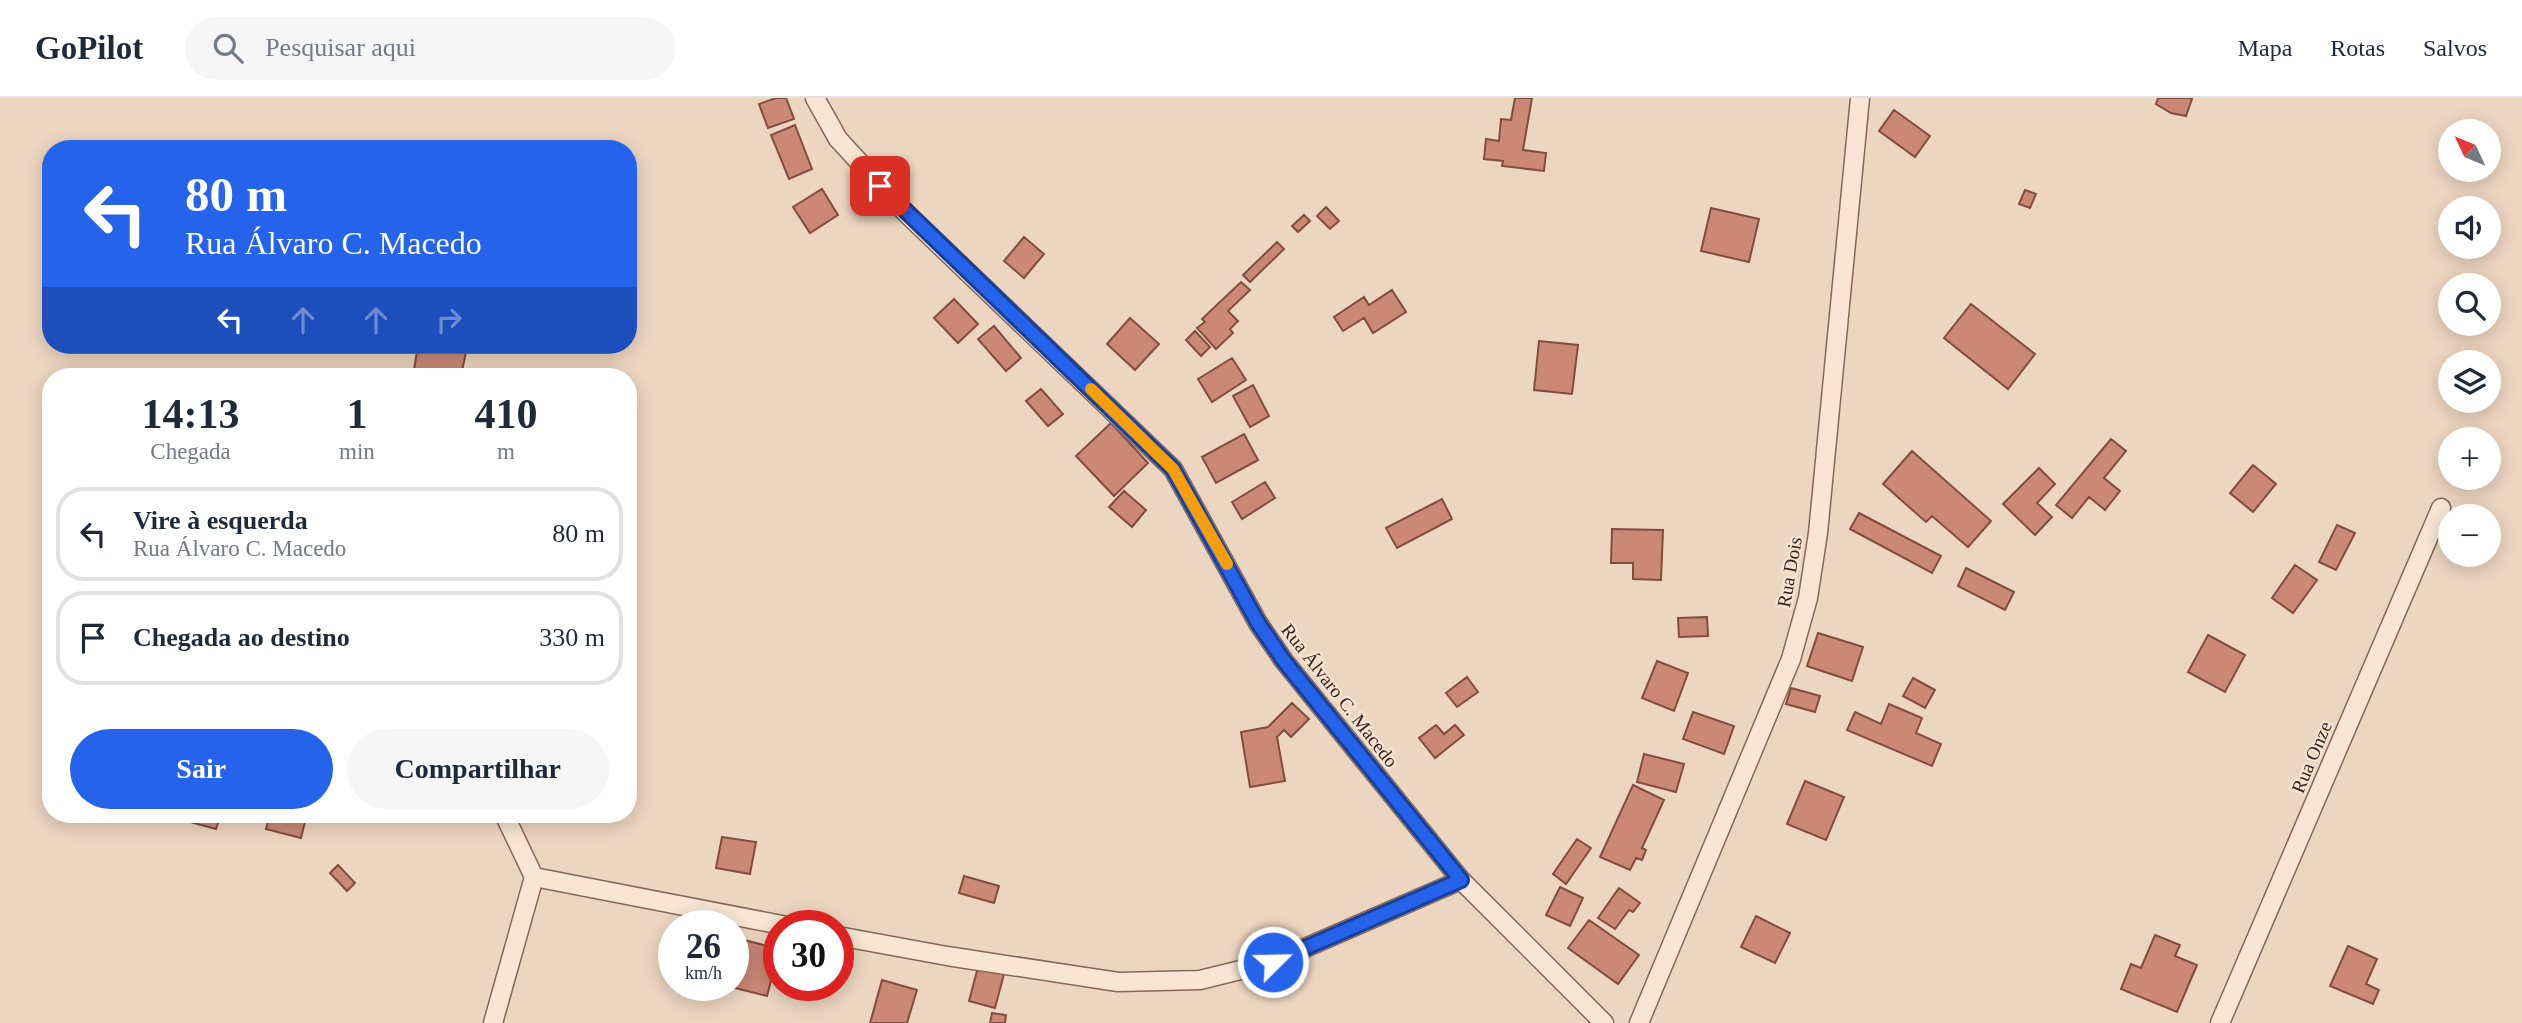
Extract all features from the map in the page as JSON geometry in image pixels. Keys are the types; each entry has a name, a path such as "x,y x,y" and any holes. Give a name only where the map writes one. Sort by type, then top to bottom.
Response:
{"street":[{"name":"Rua Álvaro C. Macedo","path":"815,98 838,139 898,205 1173,469 1258,623 1284,661 1461,880 1604,1023"},
{"name":"Rua Dois","path":"1639,1023 1791,659 1808,598 1818,533 1860,98"},
{"name":"Rua Onze","path":"2220,1023 2438,515"},
{"path":"493,1023 534,877 508,823"},
{"path":"534,877 763,921"},
{"path":"854,939 1118,982 1200,980 1273,962 1461,880"}],"building":[{"path":"776,98 786,98 794,119 768,128 759,104"},
{"path":"1515,98 1532,98 1523,150 1546,153 1544,171 1502,166 1503,161 1484,159 1486,139 1499,141 1501,119 1511,120"},
{"path":"2158,98 2192,99 2186,116 2171,113 2156,104"},
{"path":"1894,110 1930,136 1915,157 1879,131"},
{"path":"795,125 812,169 789,179 771,135"},
{"path":"822,189 838,215 810,233 793,207"},
{"path":"2025,190 2036,194 2030,208 2019,204"},
{"path":"1326,207 1339,221 1330,229 1317,216"},
{"path":"1711,208 1759,219 1749,262 1701,251"},
{"path":"1304,215 1310,221 1298,232 1292,226"},
{"path":"1024,237 1044,254 1024,278 1004,261"},
{"path":"1277,242 1284,249 1250,282 1243,275"},
{"path":"1241,282 1250,290 1228,311 1238,321 1230,329 1233,333 1216,349 1197,328 1205,322 1202,319"},
{"path":"1392,290 1406,312 1373,333 1364,318 1343,331 1334,317 1364,297 1369,305"},
{"path":"954,299 978,324 958,343 934,318"},
{"path":"1971,304 2035,354 2008,389 1944,338"},
{"path":"1130,318 1159,344 1135,370 1107,344"},
{"path":"994,326 1021,358 1006,371 978,339"},
{"path":"1195,331 1210,347 1201,356 1186,340"},
{"path":"1539,341 1578,345 1572,394 1534,390"},
{"path":"417,354 466,354 463,368 414,368"},
{"path":"1232,358 1246,380 1212,402 1198,379"},
{"path":"1253,385 1269,416 1250,427 1233,396"},
{"path":"1041,389 1063,414 1048,426 1026,401"},
{"path":"1111,423 1148,463 1114,496 1076,456"},
{"path":"1244,434 1258,460 1216,483 1202,457"},
{"path":"2111,439 2126,451 2104,478 2120,491 2105,510 2089,497 2072,518 2056,505"},
{"path":"1912,451 1991,521 1968,547 1932,516 1926,522 1883,484"},
{"path":"2253,465 2276,484 2253,512 2230,493"},
{"path":"2039,468 2055,484 2037,503 2052,517 2035,535 2003,504"},
{"path":"1265,482 1275,498 1242,519 1232,502"},
{"path":"1124,491 1146,510 1132,527 1109,507"},
{"path":"1442,499 1452,519 1397,548 1386,528"},
{"path":"1859,513 1941,556 1932,573 1850,529"},
{"path":"2337,525 2355,533 2336,570 2319,562"},
{"path":"1612,529 1663,530 1661,580 1633,579 1633,563 1611,563"},
{"path":"2295,565 2317,580 2293,613 2272,598"},
{"path":"1966,568 2014,592 2005,610 1958,586"},
{"path":"1707,617 1708,636 1679,637 1678,618"},
{"path":"1818,633 1863,647 1852,681 1807,666"},
{"path":"2208,635 2245,655 2225,692 2188,672"},
{"path":"1657,661 1688,673 1674,711 1642,698"},
{"path":"1467,677 1478,692 1457,707 1446,693"},
{"path":"1913,678 1935,690 1925,708 1903,696"},
{"path":"1791,688 1820,696 1815,712 1786,704"},
{"path":"1292,703 1309,719 1291,737 1284,730 1277,737 1285,781 1250,787 1241,732 1268,727"},
{"path":"1889,704 1922,718 1916,733 1941,744 1932,766 1847,730 1855,712 1881,724"},
{"path":"1693,712 1734,726 1724,754 1683,739"},
{"path":"1436,725 1444,734 1455,725 1464,735 1435,758 1419,738"},
{"path":"1644,754 1684,764 1676,792 1637,782"},
{"path":"1805,781 1844,797 1826,840 1787,824"},
{"path":"1633,785 1664,800 1642,848 1646,850 1642,860 1636,858 1630,870 1600,857"},
{"path":"194,823 218,823 216,829"},
{"path":"268,823 305,823 301,838 266,829"},
{"path":"722,837 756,842 750,874 716,868"},
{"path":"1577,839 1591,848 1566,884 1553,874"},
{"path":"338,865 355,883 347,891 330,873"},
{"path":"964,876 999,886 994,903 959,893"},
{"path":"1560,887 1583,898 1570,926 1546,915"},
{"path":"1619,888 1640,903 1633,912 1629,910 1615,929 1598,918"},
{"path":"1756,916 1790,933 1775,963 1741,947"},
{"path":"1589,920 1639,955 1618,984 1568,948"},
{"path":"2155,935 2180,945 2175,956 2197,965 2177,1012 2121,989 2131,964 2141,968"},
{"path":"749,941 763,945 763,995 749,992"},
{"path":"2348,946 2377,959 2366,984 2379,990 2373,1004 2330,986"},
{"path":"978,967 1004,974 995,1008 969,1001"},
{"path":"882,980 917,990 907,1023 870,1023"},
{"path":"992,1013 1006,1015 1005,1023 990,1023"}],"slow traffic":[{"path":"1091,389 1173,469 1227,564"}],"route":[{"path":"880,186 1173,469 1258,623 1284,661 1461,880 1273,962"}]}
